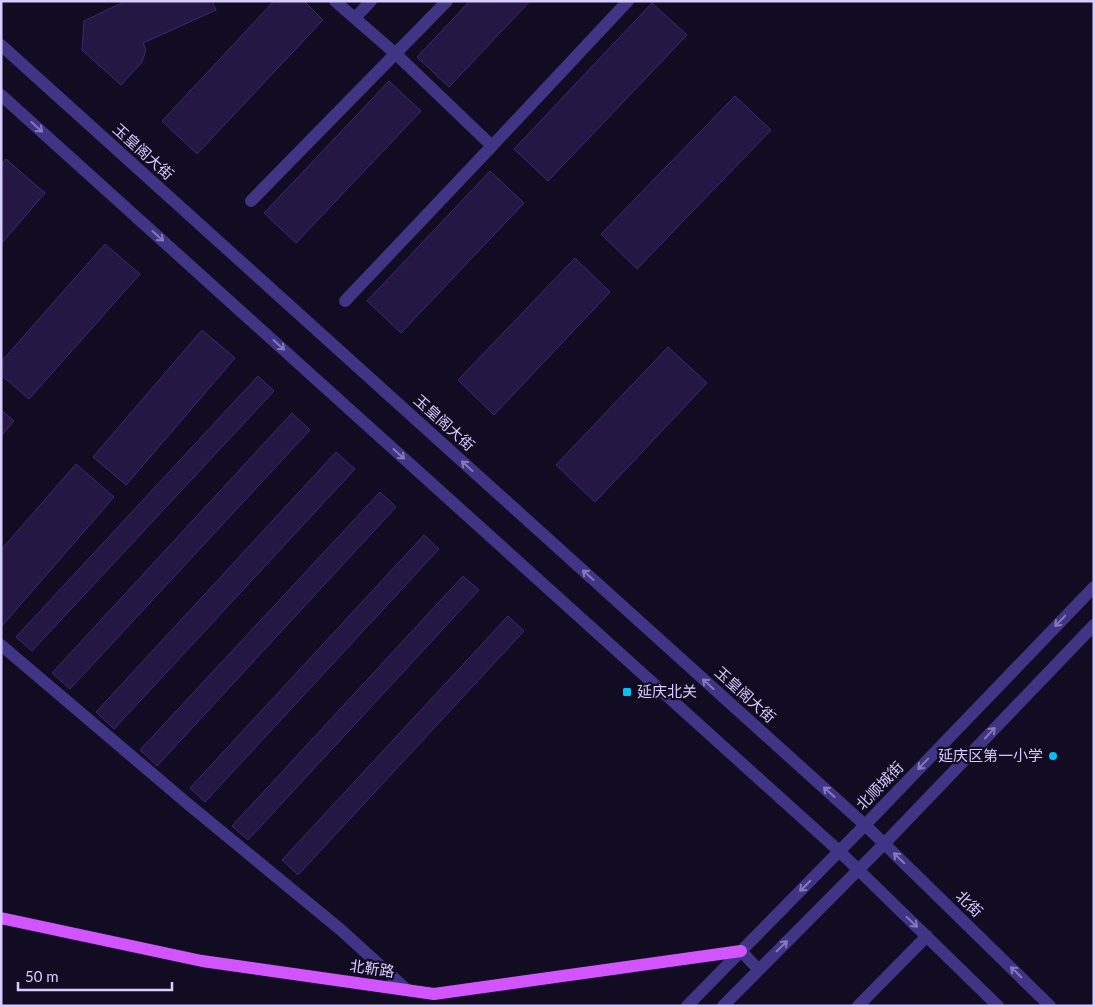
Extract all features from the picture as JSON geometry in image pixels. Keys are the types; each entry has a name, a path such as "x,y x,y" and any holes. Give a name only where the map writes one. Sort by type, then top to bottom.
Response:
{"main road":[{"name":"北靳路","path":"1,918 202,961 434,994 741,951"}],"street":[{"path":"335,1 396,54 492,146"},
{"path":"355,18 372,1"},
{"path":"251,201 447,1"},
{"path":"345,301 628,1"},
{"name":"玉皇阁大街","path":"1,45 865,825"},
{"path":"1,94 839,851 998,1006"},
{"name":"北顺城街","path":"687,1006 865,825 1094,586"},
{"path":"722,1006 858,871 1094,625"},
{"path":"1,645 188,804 341,930 407,990"},
{"name":"北街","path":"865,825 1050,1006"},
{"path":"858,1006 927,936"},
{"path":"741,951 758,969"}],"building":[{"path":"126,1 212,1 216,10 143,43 146,50 142,62 121,85 82,50 84,21"},
{"path":"274,1 304,1 323,20 197,154 162,121"},
{"path":"470,1 530,1 449,87 417,57"},
{"path":"652,3 687,35 548,181 514,149"},
{"path":"389,81 421,111 296,243 264,213"},
{"path":"735,96 771,130 637,269 601,234"},
{"path":"6,159 45,193 1,244 1,165"},
{"path":"490,171 524,203 401,333 367,301"},
{"path":"105,244 140,274 29,399 1,375 1,362"},
{"path":"575,258 610,292 494,415 458,380"},
{"path":"202,330 235,358 126,485 93,457"},
{"path":"668,347 707,383 595,502 556,465"},
{"path":"258,376 274,391 32,651 16,637"},
{"path":"1,410 14,421 1,436"},
{"path":"292,413 310,430 70,689 52,673"},
{"path":"336,452 355,469 114,729 96,712"},
{"path":"76,464 114,497 1,627 1,550"},
{"path":"380,492 396,507 157,766 140,750"},
{"path":"424,535 439,549 205,802 190,788"},
{"path":"463,576 479,590 248,840 232,826"},
{"path":"508,616 524,631 298,875 282,860"}],"place":[{"name":"延庆北关","path":"627,692"},
{"name":"延庆区第一小学","path":"1053,756"}]}
